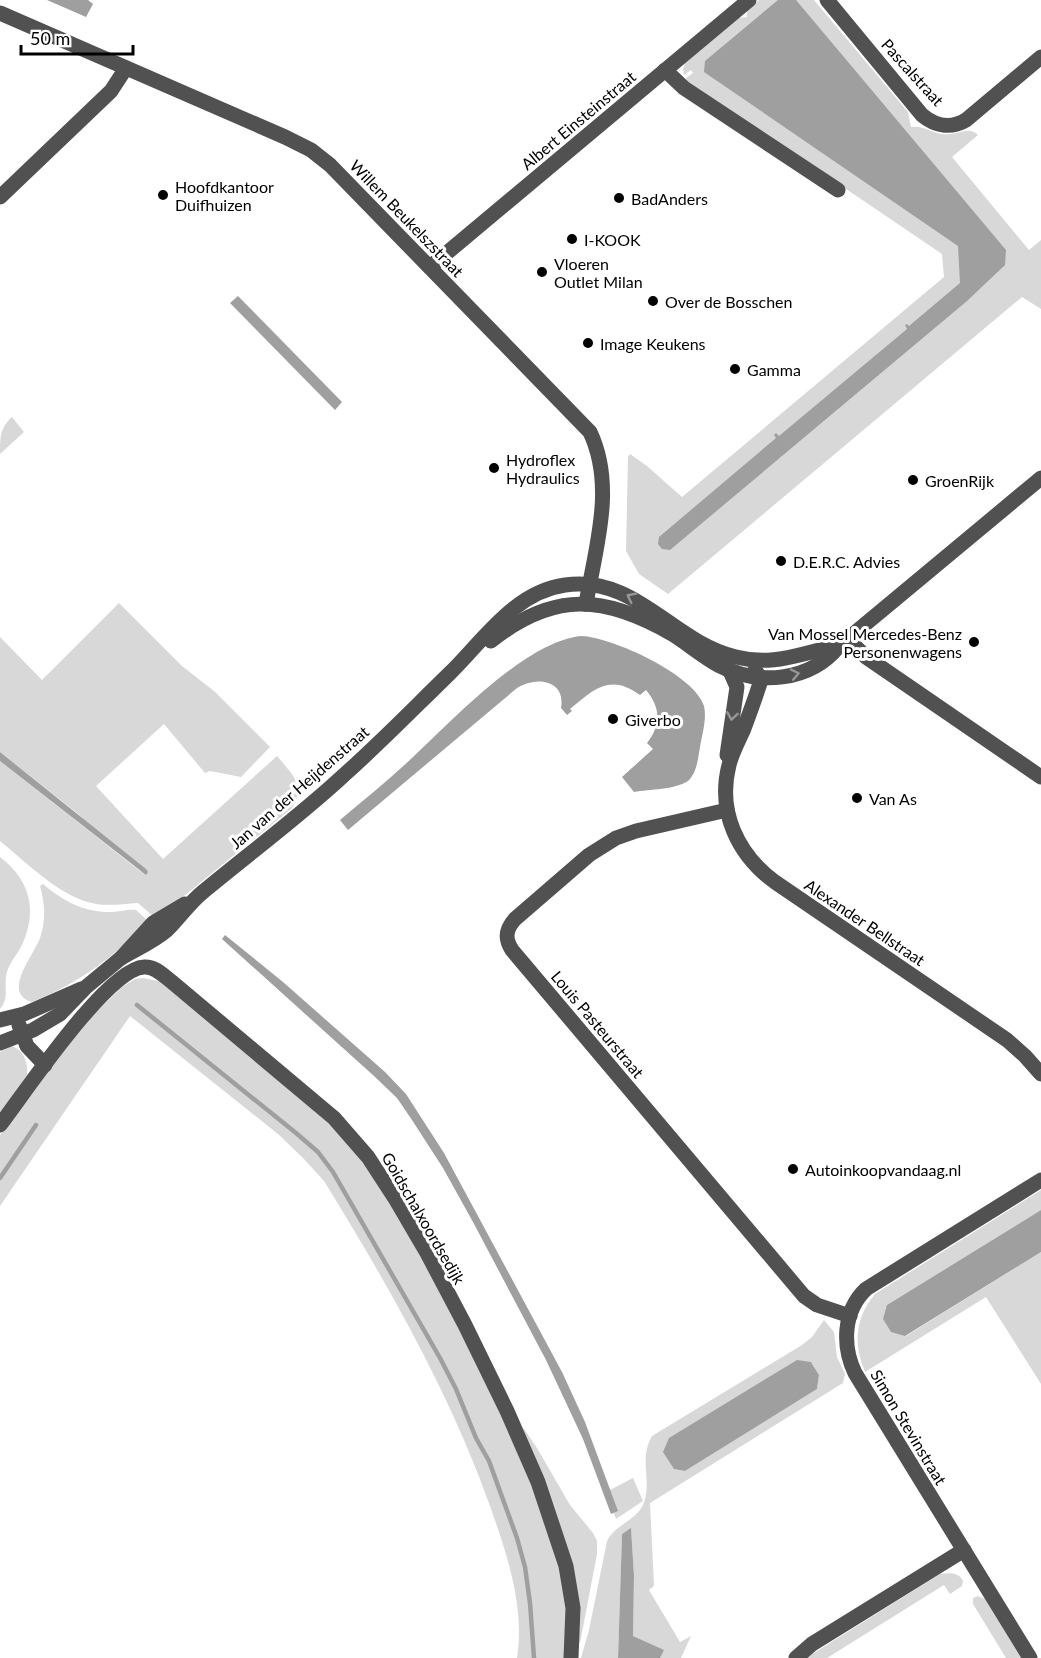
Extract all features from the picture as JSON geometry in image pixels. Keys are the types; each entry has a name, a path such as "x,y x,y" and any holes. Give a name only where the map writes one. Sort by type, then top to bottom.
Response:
{"street":[{"name":"Albert Einsteinstraat","path":"430,267 749,0"},
{"name":"Pascalstraat","path":"827,0 922,115 939,124 952,125 964,122 1041,57"},
{"name":"Willem Beukelszstraat","path":"0,13 285,137 318,155 430,267 590,432 600,462 603,492 586,604"},
{"path":"0,197 111,91 126,68"},
{"path":"665,70 684,88 838,190"},
{"name":"Jan van der Heijdenstraat","path":"451,672 506,629 527,616 558,606 586,604 611,607 632,614 673,635 712,661 729,669 760,677 788,676 809,671 825,662 843,643 1040,482"},
{"name":"Jan van der Heijdenstraat","path":"0,1043 45,1024 60,1014 86,987 121,958 153,922 193,900 338,781 451,672 495,625 531,596 555,587 589,584 609,588 631,597 702,643 722,653 746,659 781,660 843,643"},
{"path":"843,643 867,657 1041,777"},
{"path":"746,659 760,677"},
{"name":"Alexander Bellstraat","path":"729,669 737,687 726,753 729,764"},
{"name":"Alexander Bellstraat","path":"760,677 753,705 729,764 725,791 727,810 734,832 750,860 766,875 1000,1035 1025,1056 1041,1074"},
{"name":"Louis Pasteurstraat","path":"727,810 636,831 606,843 515,919 507,929 507,941 512,950 800,1292 817,1305 850,1316"},
{"name":"Goidschalxoordsedijk","path":"0,1125 77,1022 104,995 134,970 143,967 151,968 165,976 347,1131 382,1176 427,1253 477,1349 523,1446 549,1509 566,1566 573,1608 571,1658"},
{"name":"Jan van der Heijdenstraat","path":"0,1020 16,1016 86,987"},
{"path":"16,1016 22,1035 33,1054 45,1065"},
{"path":"850,1316 859,1297 870,1286 1041,1180"},
{"name":"Simon Stevinstraat","path":"850,1316 846,1339 851,1364 964,1550"},
{"path":"796,1658 812,1644 964,1550 1030,1658"}],"shaded area":[{"path":"47,0 88,0 93,4 86,17"},
{"path":"759,0 814,0 908,112 911,127 943,134 971,131 978,135 952,157 1029,250 1041,240 1041,309 1022,297 668,594 639,574 626,551 628,457 630,454 682,497 944,277 942,254 687,81 686,78 693,73 691,70 684,75 685,63 737,18 747,17 747,10"},
{"path":"778,0 796,0 1006,250 1005,265 967,301 670,550 662,549 658,544 659,537 776,438 774,435 776,433 779,436 907,329 905,325 909,326 960,283 958,246 704,72 705,61"},
{"path":"238,296 342,402 335,410 230,303"},
{"path":"12,417 24,432 0,454 2,433"},
{"path":"119,603 182,666 214,691 270,747 241,777 210,771 205,773 164,724 96,786 163,859 277,756 292,774 298,793 292,808 179,900 154,917 138,903 96,904 70,895 45,878 0,841 0,761 145,875 77,813 0,752 0,637 42,680"},
{"path":"581,636 612,643 651,660 669,670 697,694 704,706 705,722 697,765 688,781 669,788 634,792 622,777 653,749 647,743 655,730 657,710 646,690 640,695 620,685 603,686 570,709 572,711 567,715 561,708 559,691 554,686 548,683 533,682 517,688 348,830 340,820 395,773 491,684 537,652 559,641"},
{"path":"0,752 146,869 148,872 146,875 0,761"},
{"path":"0,857 10,866 24,886 30,908 30,920 22,945 8,969 5,1000 0,1009"},
{"path":"43,884 58,896 75,905 102,912 136,910 148,921 109,958 80,978 32,1002 23,997 19,991 19,982 42,932 44,912 40,886"},
{"path":"225,935 283,982 385,1072 406,1094 444,1153 562,1372 585,1422 618,1511 611,1514 583,1439 546,1360 473,1222 443,1168 397,1098 222,939"},
{"path":"135,979 159,981 172,990 314,1108 351,1145 400,1218 481,1370 532,1483 561,1568 567,1612 565,1658 517,1658 519,1619 513,1581 474,1463 416,1339 324,1181 278,1134 130,1016 0,1206 0,1135 80,1028 122,987"},
{"path":"12,1046 20,1051 24,1058 27,1075 0,1115 0,1052"},
{"path":"1041,1190 1041,1210 887,1305 906,1336 1041,1252 1041,1384 986,1297 865,1372 859,1351 858,1332 863,1312 875,1294"},
{"path":"1041,1210 1041,1252 905,1336 891,1332 883,1319 887,1305"},
{"path":"824,1320 834,1332 837,1357 845,1374 843,1383 650,1503 654,1586 649,1590 680,1642 691,1636 681,1658 660,1658 663,1650 633,1636 634,1576 631,1529 622,1534 618,1658 581,1658 607,1541 615,1531 635,1515 643,1505 646,1496 646,1454 652,1436 812,1337","holes":["812,1363 819,1375 817,1389 685,1471 674,1469"]},
{"path":"797,1360 811,1362 819,1375 817,1389 685,1471 674,1469 663,1452 669,1438"},
{"path":"524,1429 570,1505 597,1541 597,1554 580,1643 572,1566 554,1507 522,1430"},
{"path":"633,1478 643,1501 616,1519 606,1492"},
{"path":"631,1528 634,1576 633,1636 664,1650 660,1658 618,1658 622,1534"},
{"path":"950,1573 959,1576 963,1581 962,1586 950,1594 944,1585 827,1658 806,1658 940,1574"},
{"path":"978,1596 985,1599 1021,1658 1006,1658 973,1604 973,1598"}],"waterway":[{"path":"137,1005 296,1133 318,1152 333,1172 440,1358 456,1389 476,1438 489,1461 525,1567 534,1658"},
{"path":"0,1178 36,1125"}],"place":[{"name":"Hoofdkantoor Duifhuizen","path":"163,195"},
{"name":"BadAnders","path":"619,198"},
{"name":"I-KOOK","path":"572,239"},
{"name":"Vloeren Outlet Milan","path":"542,272"},
{"name":"Over de Bosschen","path":"653,301"},
{"name":"Image Keukens","path":"588,343"},
{"name":"Gamma","path":"735,369"},
{"name":"Hydroflex Hydraulics","path":"494,468"},
{"name":"GroenRijk","path":"913,480"},
{"name":"D.E.R.C. Advies","path":"781,561"},
{"name":"Van Mossel Mercedes-Benz Personenwagens","path":"974,642"},
{"name":"Giverbo","path":"613,719"},
{"name":"Van As","path":"857,798"},
{"name":"Autoinkoopvandaag.nl","path":"793,1169"}]}
